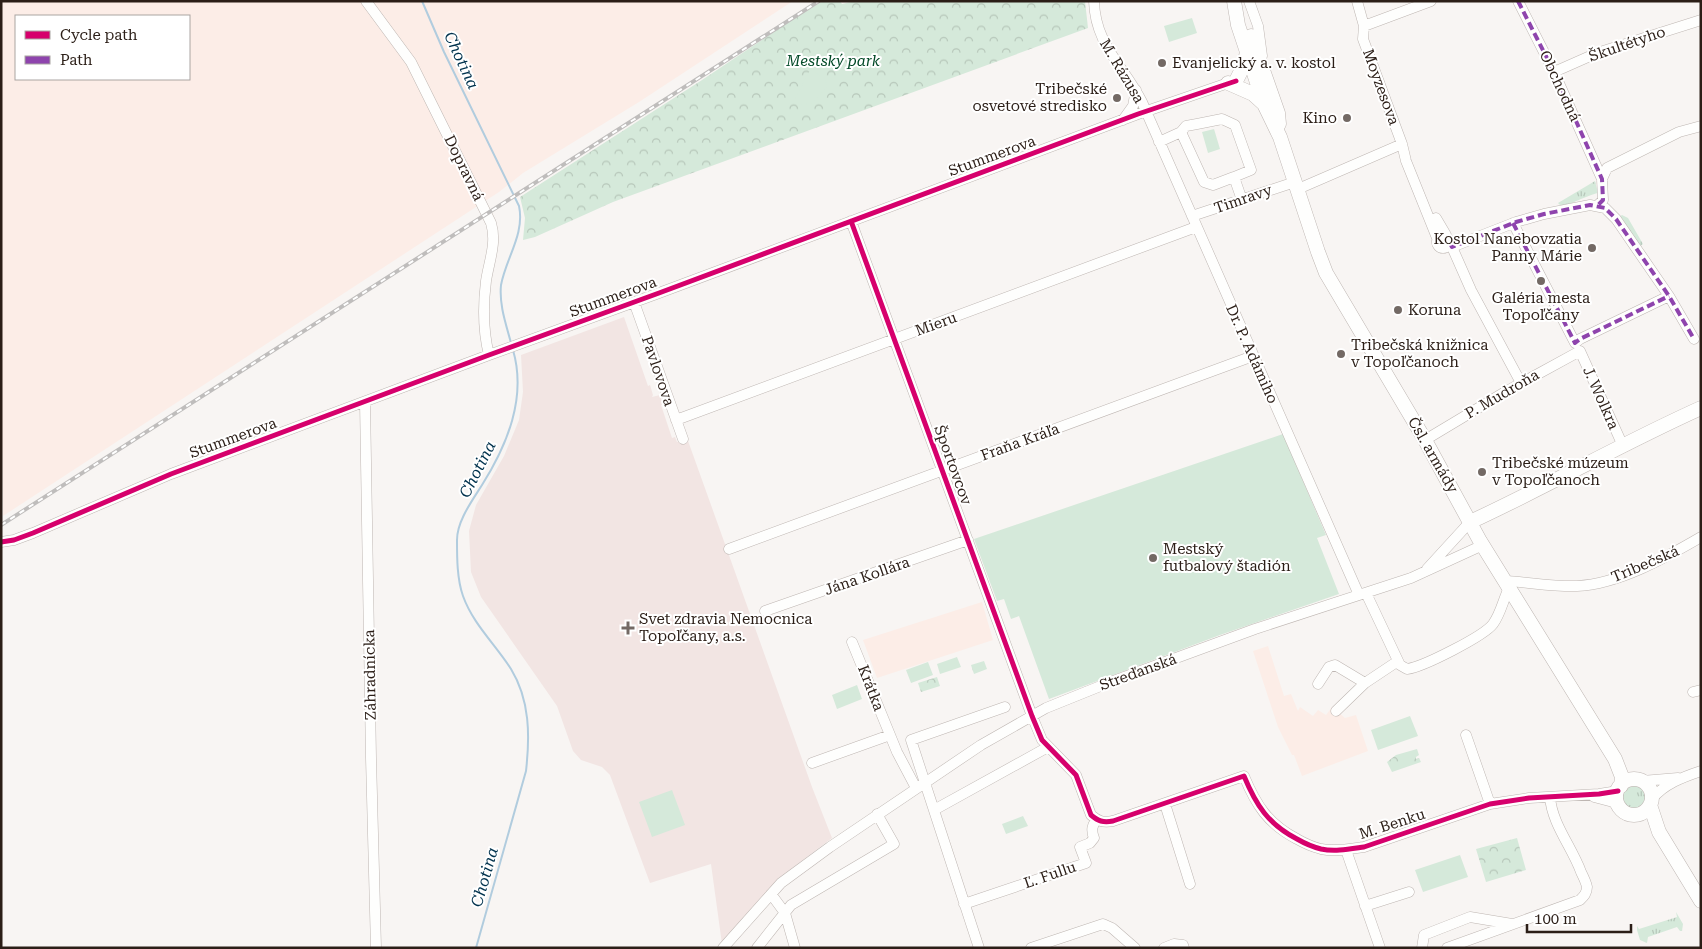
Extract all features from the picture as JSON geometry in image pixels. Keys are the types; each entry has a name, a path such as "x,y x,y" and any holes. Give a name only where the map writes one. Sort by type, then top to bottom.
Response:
{"main road":[{"path":"1234,1 1245,21 1259,73"},
{"path":"1234,1 1238,25 1247,52 1259,73"},
{"path":"1232,82 1244,65 1247,52"},
{"path":"1232,82 1259,73"},
{"name":"Čsl. armády","path":"1259,73 1264,104 1280,137 1326,273 1425,440 1483,545 1615,759 1622,777 1619,788"},
{"name":"Čsl. armády","path":"1259,73 1278,113 1280,137"},
{"path":"1232,82 1253,94 1264,104"},
{"path":"1470,522 1701,408"},
{"name":"Čsl. armády","path":"1615,759 1640,780"},
{"path":"1659,832 1651,802 1650,788 1640,780 1628,781 1619,788 1617,798 1619,806 1626,812 1636,814 1648,821 1659,832 1701,901"},
{"path":"1636,814 1644,812 1651,802"}],"street":[{"name":"Dopravná","path":"366,1 411,62 491,223 494,239 486,280 484,310 489,354"},
{"name":"M. Rázusa","path":"1094,1 1096,26 1103,42 1108,52 1136,90 1146,112"},
{"path":"1249,1 1258,26 1259,73"},
{"name":"Moyzesova","path":"1357,1 1364,26 1364,40 1404,149 1406,161 1471,290 1521,383"},
{"path":"1364,26 1431,1"},
{"name":"Obchodná","path":"1518,1 1602,173"},
{"name":"Škultétyho","path":"1554,72 1597,53 1701,20"},
{"name":"Stummerova","path":"1,542 14,540 33,533 171,474 489,354 1232,82"},
{"path":"1122,121 1133,106 1136,90"},
{"name":"Dr. P. Adámiho","path":"1146,112 1331,532 1362,594"},
{"path":"1158,142 1181,132 1186,126 1222,119 1235,126 1252,170 1213,185 1204,182 1181,132"},
{"path":"1597,206 1603,200 1602,173 1679,132 1701,126"},
{"name":"Timravy","path":"1192,216 1242,200 1296,186 1404,149"},
{"path":"1234,177 1242,200"},
{"path":"1446,241 1544,214 1590,205 1605,208 1612,213 1669,296 1694,339"},
{"name":"Športovcov","path":"851,222 1032,716 1042,740 1076,775 1091,815 1096,820"},
{"path":"1515,222 1575,343 1669,296"},
{"name":"Mieru","path":"676,420 1196,227"},
{"name":"Pavlovova","path":"634,302 683,439"},
{"name":"P. Mudroňa","path":"1425,440 1476,408 1580,351"},
{"name":"J. Wolkra","path":"1580,351 1623,446"},
{"name":"Fraňa Kráľa","path":"729,549 1254,356"},
{"name":"Záhradnícka","path":"365,402 376,948"},
{"name":"Streďanská","path":"1427,570 1470,522"},
{"name":"Tribečská","path":"1509,588 1526,582 1578,586 1603,581 1648,566 1701,537"},
{"name":"Jána Kollára","path":"765,610 968,540"},
{"name":"Streďanská","path":"723,948 781,883 920,785 981,745 1046,708 1123,677 1256,629 1411,578 1483,545"},
{"path":"1362,594 1400,665 1407,669 1437,658 1484,633 1493,624 1509,588 1526,582"},
{"name":"Krátka","path":"852,642 890,735 920,785"},
{"path":"1336,711 1364,683 1398,661"},
{"path":"1318,684 1330,667 1335,664 1364,683"},
{"path":"979,948 934,810 920,785 911,740 1005,707"},
{"path":"812,762 890,735"},
{"path":"1466,735 1490,804"},
{"path":"934,810 1048,747"},
{"path":"1651,802 1664,788 1684,777 1701,771"},
{"name":"M. Benku","path":"1164,804 1244,776 1254,799 1274,824 1302,842 1321,849 1332,850 1364,847 1490,804 1550,797 1578,796 1600,798 1619,806"},
{"path":"1640,780 1684,777"},
{"name":"M. Benku","path":"1578,796 1619,788"},
{"path":"1447,948 1580,900 1586,894 1587,886 1575,855 1554,814 1550,797"},
{"path":"1096,820 1102,822 1113,821 1164,804 1190,884"},
{"path":"757,948 791,905 894,844 877,814"},
{"name":"Ľ. Fullu","path":"964,904 1086,863 1080,847 1090,843 1094,838 1091,832 1096,820"},
{"path":"1346,850 1380,948"},
{"path":"1366,906 1409,892"},
{"path":"771,894 785,913 795,948"},
{"path":"1422,948 1424,935 1470,917 1513,924"},
{"path":"1031,948 1103,924 1112,928 1135,948"},
{"path":"1164,948 1179,944 1183,945 1184,948"}],"shaded area":[{"path":"1,1 793,1 639,102 523,173 499,192 3,516"},
{"name":"Svet zdravia Nemocnica Topoľčany, a.s.","path":"624,317 648,386 650,385 652,397 660,395 663,404 661,405 672,438 675,437 677,442 687,438 832,838 794,867 722,944 711,864 650,883 610,775 602,767 581,760 573,751 557,706 481,597 471,572 469,531 476,505 504,456 519,420 523,392 521,355"},
{"path":"982,602 993,640 877,678 863,640"},
{"path":"1268,646 1284,696 1291,694 1298,711 1300,707 1313,716 1318,710 1326,715 1332,707 1345,718 1356,715 1368,751 1302,776 1294,755 1292,755 1278,727 1253,651"}],"green space":[{"name":"Mestský park","path":"823,1 840,1 842,4 855,1 1085,1 1088,28 613,202 535,237 523,240 525,218 520,197"},
{"path":"1192,18 1197,33 1169,42 1164,26"},
{"path":"810,70 825,78 827,87 812,103 801,105 795,99"},
{"path":"1214,129 1220,149 1208,153 1202,132"},
{"path":"1595,181 1598,193 1564,206 1558,203"},
{"path":"1622,215 1628,218 1643,244 1639,247 1619,217"},
{"name":"Mestský futbalový štadión","path":"1283,434 1326,535 1317,538 1339,594 1220,635 1049,699 1019,616 1011,619 1004,599 997,601 974,539"},
{"path":"957,657 961,667 940,674 937,664"},
{"path":"984,661 987,669 974,674 971,665"},
{"path":"928,662 933,675 911,683 906,670"},
{"path":"937,677 940,686 921,692 918,683"},
{"path":"857,685 862,699 837,709 832,695"},
{"path":"1410,716 1418,736 1378,750 1371,730"},
{"path":"1417,749 1419,755 1416,759 1419,758 1421,762 1392,772 1387,762 1396,755"},
{"path":"1634,785 1643,788 1646,797 1643,806 1634,809 1625,806 1622,797 1625,788"},
{"path":"672,790 685,825 652,837 639,802"},
{"path":"1023,816 1028,826 1006,834 1002,824"},
{"path":"1517,838 1526,870 1486,882 1476,849"},
{"path":"1460,855 1468,877 1423,892 1415,870"},
{"path":"1676,912 1683,924 1682,931 1677,927 1648,937 1647,943 1640,940 1637,926 1639,929 1677,917"}],"waterway":[{"name":"Chotina","path":"422,1 444,52 519,206 520,216 517,236 501,285 502,307 511,343"},
{"name":"Chotina","path":"476,948 526,771 528,732 525,706 517,681 505,660 472,616 463,596 458,576 457,540 462,518 491,470 512,420 518,386 513,350"}],"railway":[{"path":"1,525 819,1"}],"marked path":[{"path":"1518,1 1554,72 1602,179 1603,200 1597,206"},
{"path":"1450,243 1452,247 1516,222 1544,214 1590,205 1605,208 1616,219 1669,296 1694,339"},
{"path":"1513,223 1575,343 1669,296"}],"cycle path":[{"path":"1,542 14,540 33,533 171,474 489,355 1138,114 1236,81"},
{"path":"851,221 1032,716 1042,740 1076,775 1091,815 1103,822 1113,821 1244,776 1258,805 1278,827 1312,846 1326,850 1337,850 1364,847 1490,804 1529,798 1599,794 1618,791"}],"place":[{"name":"Evanjelický a. v. kostol","path":"1162,63"},
{"name":"Tribečské osvetové stredisko","path":"1117,98"},
{"name":"Kino","path":"1347,118"},
{"name":"Kostol Nanebovzatia Panny Márie","path":"1592,248"},
{"name":"Galéria mesta Topoľčany","path":"1541,281"},
{"name":"Koruna","path":"1398,310"},
{"name":"Tribečská knižnica v Topoľčanoch","path":"1341,354"},
{"name":"Tribečské múzeum v Topoľčanoch","path":"1482,472"},
{"name":"Mestský futbalový štadión","path":"1153,558"},
{"name":"Svet zdravia Nemocnica Topoľčany, a.s.","path":"628,628"}]}
